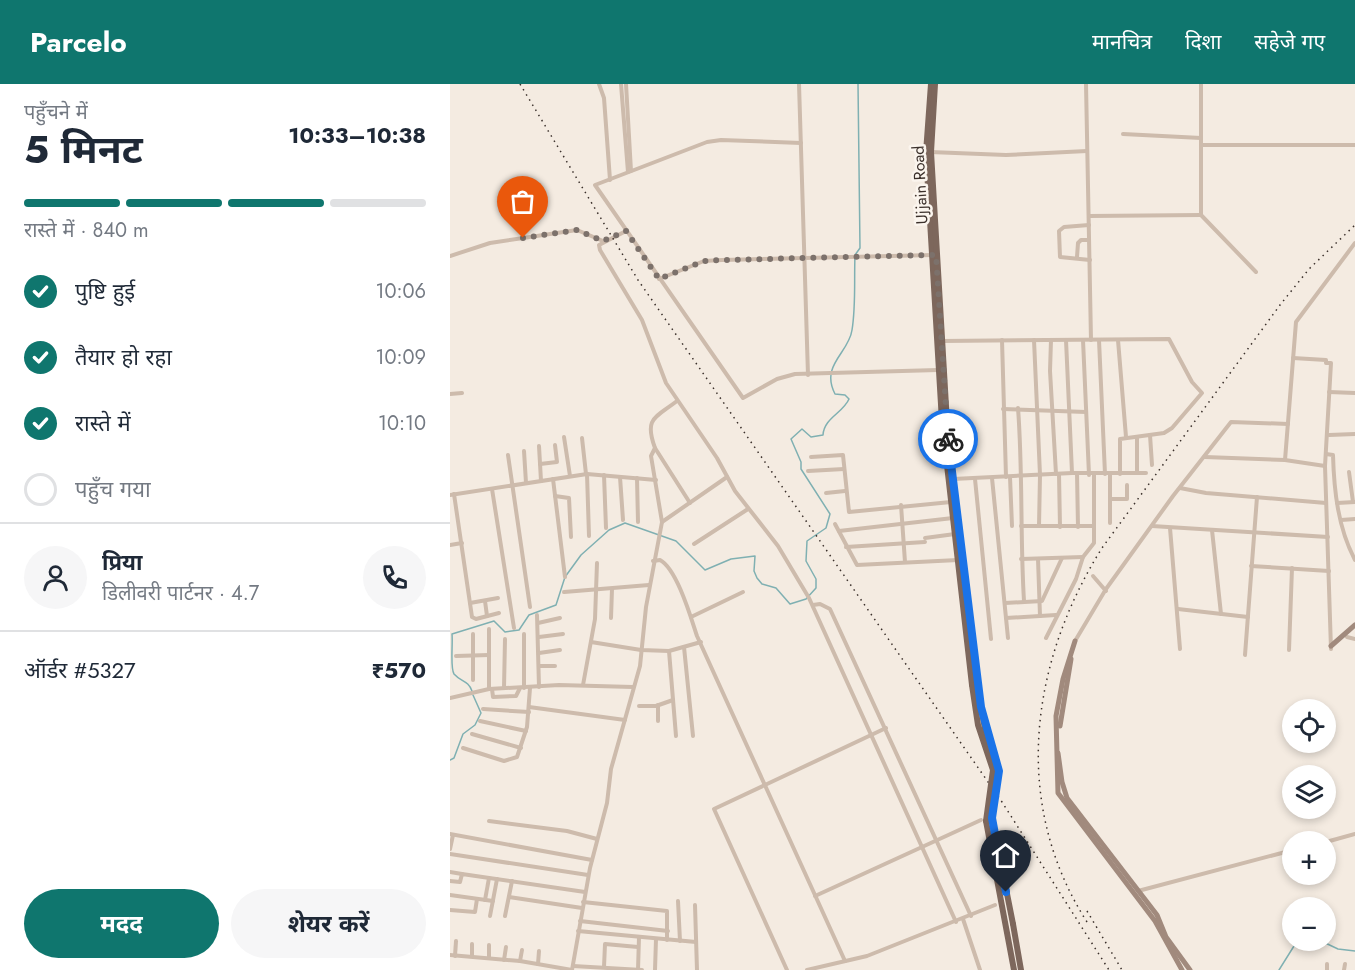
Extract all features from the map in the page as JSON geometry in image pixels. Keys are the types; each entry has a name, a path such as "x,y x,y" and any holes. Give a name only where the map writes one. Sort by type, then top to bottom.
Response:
{"main road":[{"name":"Ujjain Road","path":"933,84 928,152 939,370 951,502 968,616 966,630 975,685 985,729 999,771 992,818 1021,970"},
{"name":"Ujjain Road","path":"934,255 953,479 975,685"},
{"path":"975,685 978,725 992,765 986,821 1014,970"}],"street":[{"path":"599,84 604,98 610,180"},
{"path":"621,84 630,172"},
{"path":"626,84 630,172"},
{"path":"799,84 808,375"},
{"path":"1086,84 1091,340"},
{"path":"1201,84 1201,215 1256,272"},
{"path":"1123,134 1201,138"},
{"path":"801,143 721,140 707,142 595,185 742,398 777,379 795,374 939,370"},
{"path":"1201,145 1355,145"},
{"path":"928,152 1006,155 1087,151"},
{"path":"1089,216 1201,215"},
{"path":"1089,225 1064,226 1059,231 1060,257 1090,260"},
{"path":"450,256 490,243 570,231 582,230 603,241"},
{"path":"626,231 603,241 599,245 600,250 642,320 657,364 677,401 748,508 778,546 810,598 956,922"},
{"path":"1077,257 1078,243 1081,240 1089,240"},
{"path":"1286,460 1296,322 1300,312 1355,243"},
{"path":"659,279 704,261 934,255"},
{"path":"942,341 1169,339 1192,382 1202,393 1172,428 1164,433 1126,437 1119,442 1120,474"},
{"path":"1002,340 1003,409 1012,526"},
{"path":"1034,340 1040,526"},
{"path":"1052,340 1053,411 1060,527"},
{"path":"1066,340 1078,527"},
{"path":"1046,638 1076,579 1083,557 1094,543 1083,340"},
{"path":"1099,340 1110,523"},
{"path":"1118,340 1126,437"},
{"path":"1293,358 1326,360 1326,363 1331,363 1329,435 1325,466 1331,648"},
{"path":"1329,392 1355,393"},
{"path":"450,394 462,393"},
{"path":"677,401 650,424 650,434 655,448 690,502"},
{"path":"1018,408 1023,476 1021,559 1024,601"},
{"path":"1003,409 1086,412"},
{"path":"1182,970 1155,921 1064,792 1058,753 1059,733 1071,657 1075,641 1106,591 1179,488 1231,422 1288,424"},
{"path":"1329,435 1355,434"},
{"path":"1150,435 1152,465"},
{"path":"1137,436 1137,473"},
{"path":"564,437 570,476"},
{"path":"582,438 589,536"},
{"path":"540,464 557,462 555,445"},
{"path":"539,446 541,481"},
{"path":"572,969 588,875 641,650 649,585 662,522 651,456 655,448"},
{"path":"524,451 526,483"},
{"path":"1326,454 1333,455 1337,503 1355,560"},
{"path":"508,455 530,607"},
{"path":"812,457 843,456 849,512 901,505 951,502"},
{"path":"1205,457 1286,460 1325,466"},
{"path":"808,471 844,470"},
{"path":"1337,503 1354,502 1349,472"},
{"path":"953,479 1074,473 1091,475 1146,473"},
{"path":"499,613 472,618 462,543 452,495 586,474 656,480"},
{"path":"604,475 606,528"},
{"path":"620,477 622,520"},
{"path":"662,522 728,477"},
{"path":"637,478 638,522"},
{"path":"992,478 1008,638"},
{"path":"553,479 565,577"},
{"path":"975,479 992,639"},
{"path":"1110,499 1127,500 1127,485"},
{"path":"1179,488 1326,503"},
{"path":"492,489 514,628"},
{"path":"826,493 845,491"},
{"path":"555,496 569,498 571,537"},
{"path":"1245,655 1257,497"},
{"path":"901,505 905,562"},
{"path":"694,544 748,508"},
{"path":"838,530 842,532 953,518"},
{"path":"1341,520 1355,519"},
{"path":"835,525 857,565 958,560"},
{"path":"1152,525 1328,537"},
{"path":"1021,526 1094,526"},
{"path":"1170,528 1179,609 1180,649"},
{"path":"1212,530 1221,614"},
{"path":"846,547 904,543 955,534"},
{"path":"450,545 462,543"},
{"path":"1021,559 1083,557"},
{"path":"1040,601 1062,558"},
{"path":"1038,559 1040,616"},
{"path":"653,561 660,560 668,566 845,962"},
{"path":"583,685 591,642 597,563"},
{"path":"1251,566 1329,571"},
{"path":"1288,650 1292,568"},
{"path":"1093,576 1106,591"},
{"path":"564,592 649,585"},
{"path":"611,618 612,589"},
{"path":"691,617 743,592"},
{"path":"470,603 498,598"},
{"path":"485,601 487,616"},
{"path":"1005,603 1040,601"},
{"path":"813,604 826,605 830,609 971,916"},
{"path":"1179,609 1248,617"},
{"path":"537,615 539,687"},
{"path":"1006,618 1056,615"},
{"path":"538,622 560,618"},
{"path":"1331,648 1355,628"},
{"path":"1331,648 1355,628"},
{"path":"489,629 490,689 492,695 497,698 516,696 522,688 524,634"},
{"path":"539,637 563,633"},
{"path":"473,634 473,680"},
{"path":"1347,637 1355,639"},
{"path":"504,688 505,639"},
{"path":"591,642 641,650 669,651 701,642"},
{"path":"684,647 693,736"},
{"path":"539,653 561,650"},
{"path":"669,651 676,736"},
{"path":"456,656 489,655"},
{"path":"539,666 555,666"},
{"path":"450,698 504,688 583,685 633,687"},
{"path":"463,748 507,761 517,757 526,731 530,687"},
{"path":"639,706 658,705 673,700"},
{"path":"658,705 658,721"},
{"path":"483,710 529,710 624,720"},
{"path":"480,721 526,731"},
{"path":"787,970 714,809 886,728"},
{"path":"472,734 521,748"},
{"path":"815,896 936,843 981,820"},
{"path":"489,821 567,831 597,839"},
{"path":"450,849 452,834 592,860"},
{"path":"1336,839 1355,834"},
{"path":"1134,892 1282,853"},
{"path":"450,854 588,875"},
{"path":"450,872 585,892"},
{"path":"450,881 460,882 462,874"},
{"path":"485,900 489,878"},
{"path":"490,916 497,879"},
{"path":"505,916 512,881"},
{"path":"1134,892 1157,915 1166,937 1190,970"},
{"path":"450,895 493,901"},
{"path":"509,897 582,908"},
{"path":"450,910 475,913 477,899"},
{"path":"678,901 680,941"},
{"path":"583,902 666,911 669,916 667,940"},
{"path":"695,905 697,970"},
{"path":"807,970 867,956 995,905"},
{"path":"963,919 980,970"},
{"path":"580,921 668,931"},
{"path":"578,931 696,942"},
{"path":"456,941 452,955 520,961 572,969 640,970 639,937"},
{"path":"655,970 656,939"},
{"path":"472,944 472,956"},
{"path":"604,969 605,944 638,946"},
{"path":"489,945 489,958"},
{"path":"504,960 506,947"},
{"path":"520,961 522,950"},
{"path":"538,964 539,951"},
{"path":"1327,964 1327,970"},
{"path":"1344,964 1344,970"}],"waterway":[{"path":"472,691 454,674 452,634 494,621 505,632 519,630 529,615 556,605 565,577 581,555 609,530 625,523 676,541 705,570 731,559 755,556 754,571 757,578 762,584 776,588 790,604 806,599 816,588 816,579 806,561 807,541 826,528 830,514 801,469 801,462 791,439 802,429 811,437 823,435 827,424 849,399 845,395 835,394 831,384 831,375 852,330 855,255 860,248 858,84"},
{"path":"450,760 454,758 463,734 475,725 481,713 473,695"},
{"path":"1336,948 1355,951"},
{"path":"1279,970 1291,951"}],"railway":[{"path":"520,84 638,280 1002,802 1109,970"},
{"path":"1087,922 1063,876 1047,830 1039,782 1039,734 1046,685 1059,638 1078,592 1102,548 1280,305 1309,269 1355,225"},
{"path":"1087,911 1122,970"}],"way so far":[{"path":"523,238 582,230 603,241 626,231 659,279 704,261 936,255 948,439"}],"route":[{"path":"948,439 981,707 985,729 999,771 992,818 1006,892"}]}
